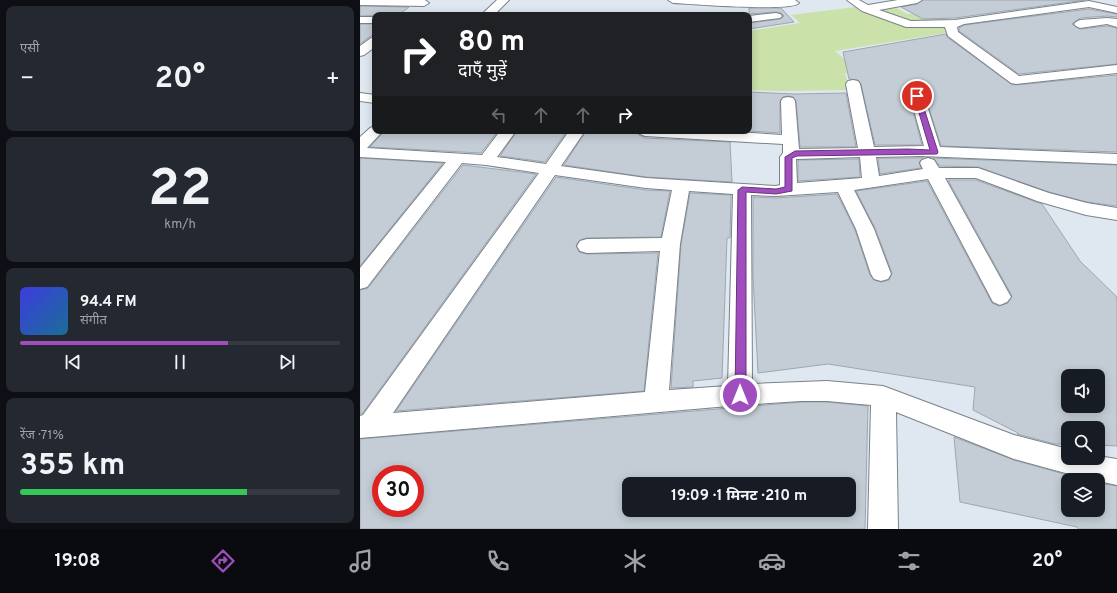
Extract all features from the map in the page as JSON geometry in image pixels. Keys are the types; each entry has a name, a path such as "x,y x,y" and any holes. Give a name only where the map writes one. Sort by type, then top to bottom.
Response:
{"street":[{"path":"490,12 504,0"},
{"path":"673,0 752,4 794,3"},
{"path":"852,0 866,9 910,26 955,23 1092,4 1117,10"},
{"path":"866,9 917,0"},
{"path":"360,2 426,2"},
{"path":"412,12 426,2"},
{"path":"752,19 776,16"},
{"path":"360,20 372,20"},
{"path":"1080,24 1107,21 1117,23"},
{"path":"955,23 951,25 952,33 1016,80 1117,69"},
{"path":"360,42 372,42"},
{"path":"360,52 372,43"},
{"path":"853,84 867,152 870,182"},
{"path":"917,96 928,152 934,173 1000,297"},
{"path":"360,97 372,99"},
{"path":"788,101 791,148 788,157 789,189"},
{"path":"360,146 372,134"},
{"path":"486,160 506,134"},
{"path":"365,427 552,169 575,134"},
{"path":"671,134 791,148 867,152 928,152 1117,159"},
{"path":"360,152 486,160 618,179 681,186 742,190 776,191 844,186 934,173 978,172 1043,197 1086,209 1117,214"},
{"path":"360,282 458,158"},
{"path":"656,403 670,244 681,186"},
{"path":"844,186 864,229 881,274"},
{"path":"740,395 742,190"},
{"path":"587,246 670,244"},
{"path":"365,427 740,395 827,391 883,396 1014,447 1094,468 1117,472"},
{"path":"883,396 883,529"}],"green space":[{"path":"888,3 907,14 939,11 948,18 946,33 835,51 861,73 845,73 850,90 752,90 752,31 800,23 791,15"}],"building":[{"path":"923,0 1085,0 955,18 923,19 901,7 917,4"},
{"path":"360,6 409,7 403,12 372,12 372,16 360,16"},
{"path":"749,8 781,8 794,22 752,29 752,23 780,19 784,16 781,13 776,12 752,14 752,12 749,12"},
{"path":"1089,9 1117,14 1117,17 1107,16 1080,18 1072,24 1080,29 1107,26 1117,28 1117,64 1019,74 959,31 959,28 964,25"},
{"path":"360,24 372,24 372,35 360,44"},
{"path":"946,34 947,37 1011,84 1016,85 1117,75 1117,152 941,146 925,96 922,92 917,91 911,92 909,96 922,145 875,145 861,84 858,80 849,79 843,52"},
{"path":"752,92 795,94 846,93 856,147 800,147 796,101 793,97 788,96 783,97 780,101 780,133 752,131"},
{"path":"381,134 496,134 481,153 370,147"},
{"path":"515,134 565,134 545,162 500,156"},
{"path":"584,134 638,134 645,138 730,142 732,182 646,177 564,165"},
{"path":"360,158 443,163 360,266"},
{"path":"878,158 924,158 919,162 921,168 880,174"},
{"path":"933,158 1117,165 1117,206 1087,202 1049,192 978,167 940,166"},
{"path":"859,159 860,177 798,181 798,160"},
{"path":"463,165 536,174 362,414 360,414 360,290 368,288"},
{"path":"556,177 646,190 670,191 661,237 587,238 580,240 576,245 579,252 587,254 658,253 644,391 396,411"},
{"path":"948,180 976,180 1042,204 1080,261 1117,297 1117,446 1105,445 1105,421 1061,421 1061,444 1055,444 1017,434 1018,433 973,410 975,387 828,364 758,373 753,277 753,197 776,198 837,194 855,230 870,275 874,280 881,282 889,280 892,273 875,228 856,191 927,181 992,303 999,306 1008,303 1012,296"},
{"path":"690,193 731,195 730,238 727,238 722,378 693,381 693,387 671,388 681,244"},
{"path":"801,402 827,402 868,406 865,529 360,529 360,439"},
{"path":"954,437 1014,460 1061,473 1061,517 1105,517 1105,484 1117,486 1117,529 1078,529 1077,527 960,502"}],"route":[{"path":"740,395 742,190 776,191 789,189 788,157 795,154 908,151 934,152 917,96"}]}
